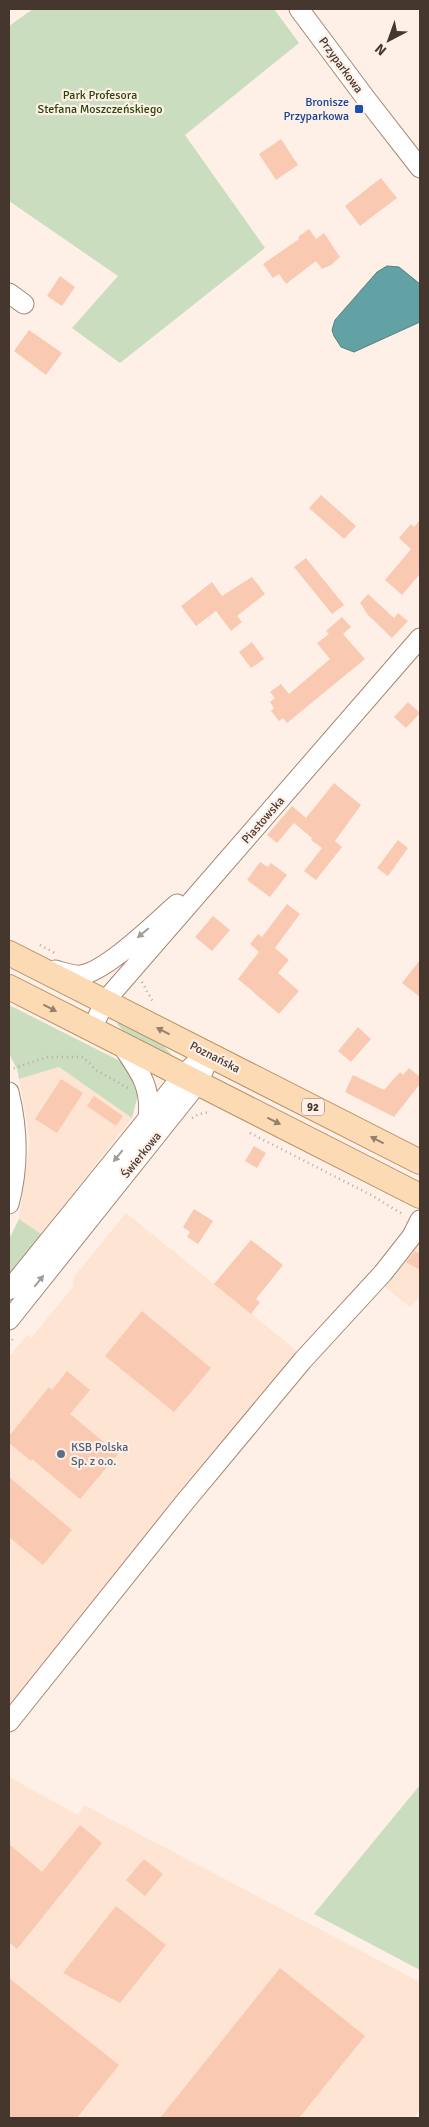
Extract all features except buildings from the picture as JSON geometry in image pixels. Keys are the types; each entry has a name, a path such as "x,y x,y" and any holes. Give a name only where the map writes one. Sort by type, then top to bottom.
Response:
{"main road":[{"name":"Poznańska","path":"9,953 420,1162"},
{"name":"92","path":"9,987 420,1196"}],"street":[{"name":"Przyparkowa","path":"299,9 420,168"},
{"name":"Piastowska","path":"92,1029 105,1002 420,638"},
{"path":"33,965 79,976 94,972 119,954 232,855"},
{"name":"Świerkowa","path":"120,1043 144,1081 150,1100 148,1118"},
{"name":"Świerkowa","path":"9,1290 148,1118 190,1079 206,1067 206,1053"},
{"name":"Świerkowa","path":"9,1320 190,1079"},
{"path":"9,1092 16,1131 17,1160 14,1187 9,1204"},
{"path":"9,1722 184,1502 303,1360 383,1273 412,1236 420,1222"}],"path":[{"path":"9,1070 47,1057 83,1057 96,1070 128,1089"},
{"path":"190,1120 203,1113 216,1114"},
{"path":"245,1130 420,1222"}],"shaded area":[{"path":"59,1067 132,1118 41,1234 19,1219 30,1141 19,1079"},
{"path":"126,1213 301,1354 9,1712 9,1357 27,1335 32,1337 73,1287 74,1277"},
{"path":"420,1234 420,1298 410,1307 380,1283"},
{"path":"9,1777 78,1815 84,1805 420,1982 420,2111 414,2118 9,2118"}],"green space":[{"name":"Park Profesora Stefana Moszczeńskiego","path":"33,9 274,9 299,43 185,135 265,248 120,363 72,328 118,276 9,201 9,26"},
{"path":"9,1005 124,1063 140,1087 132,1118 59,1067 19,1079 17,1069 9,1054"},
{"path":"119,1022 162,1044 178,1062 125,1033 117,1024"},
{"path":"19,1219 41,1234 9,1275 9,1239"},
{"path":"420,1785 420,1970 314,1914"}],"water":[{"path":"387,266 399,267 420,284 420,322 354,352 341,347 332,330 335,320 377,272"}],"place":[{"name":"Bronisze Przyparkowa","path":"359,109"},
{"name":"KSB Polska Sp. z o.o.","path":"61,1454"}]}
